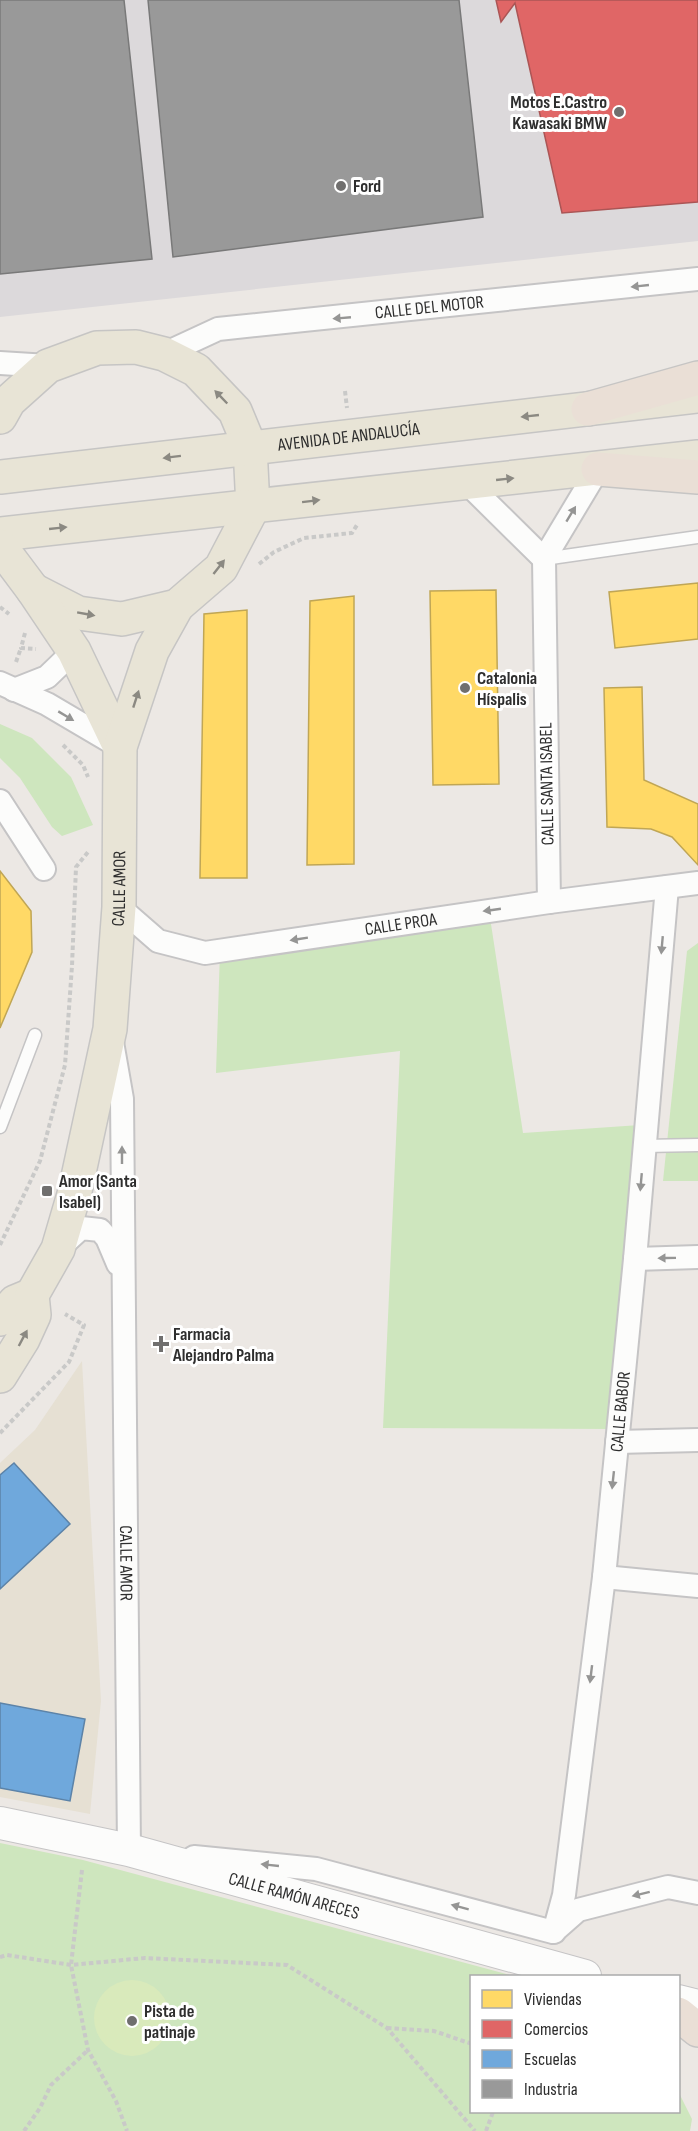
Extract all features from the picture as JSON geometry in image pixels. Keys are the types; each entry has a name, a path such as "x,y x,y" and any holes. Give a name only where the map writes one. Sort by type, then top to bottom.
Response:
{"highway":[{"path":"588,409 698,378"},
{"path":"598,469 698,477"},
{"path":"680,2016 698,2030"}],"main road":[{"path":"0,417 9,401 48,366 97,348 136,348 164,354 196,370 235,411 250,447 253,507 220,568 177,606 122,619 78,613 33,590"},
{"name":"AVENIDA DE ANDALUCÍA","path":"0,477 698,396"},
{"path":"0,534 598,469 698,456"},
{"name":"CALLE AMOR","path":"0,546 74,651 120,747"},
{"name":"CALLE AMOR","path":"0,1376 23,1339 34,1315 33,1295 58,1249 75,1191 110,1029 119,907 120,747 152,651 177,606"},
{"path":"0,1319 15,1302 33,1295"}],"street":[{"name":"CALLE DEL MOTOR","path":"164,354 218,329 698,279"},
{"path":"0,363 48,366"},
{"path":"467,483 544,559 598,469"},
{"name":"CALLE SANTA ISABEL","path":"544,559 549,902"},
{"path":"9,680 47,677 74,651"},
{"path":"9,680 120,747"},
{"path":"0,801 44,869"},
{"name":"CALLE PROA","path":"119,907 158,941 205,953 549,902 698,883"},
{"name":"CALLE BABOR","path":"554,1932 564,1895 604,1577 635,1259 667,887"},
{"name":"CALLE AMOR","path":"110,1029 122,1099 129,1850"},
{"name":"CALLE AMOR","path":"58,1249 81,1228 100,1230 107,1238 122,1277"},
{"path":"635,1259 698,1257"},
{"path":"617,1442 698,1440"},
{"path":"604,1577 698,1586"},
{"name":"CALLE RAMÓN ARECES","path":"0,1823 129,1850 578,1975"},
{"path":"129,1850 316,1869 554,1932 578,1910 668,1887 698,1893"},
{"path":"680,2002 698,2006"}],"lane":[{"path":"544,559 698,537"},
{"path":"0,1127 35,1035"},
{"path":"644,1146 698,1145"}],"path":[{"path":"345,391 347,408"},
{"path":"0,607 12,617"},
{"path":"9,680 26,632 19,624"},
{"path":"21,648 39,649"},
{"path":"57,739 83,765 91,782"},
{"path":"0,1245 40,1161 65,1065 76,867 94,845"},
{"path":"0,1433 69,1362 84,1325 61,1311"},
{"path":"83,1839 83,1860 72,1965 88,2050 116,2101 127,2131"},
{"path":"0,1957 7,1955 72,1965 145,1958 287,1965 387,2028 475,2131"},
{"path":"387,2028 434,2031 470,2044"},
{"path":"24,2131 40,2108 51,2085 88,2050"},
{"path":"486,2131 493,2113"}],"shaded area":[{"path":"0,0 698,0 698,241 0,317"},
{"path":"82,1361 101,1701 90,1814 0,1797 0,1463 35,1430"}],"green space":[{"path":"0,724 32,738 71,777 93,825 62,836 52,827 20,778 0,758"},
{"path":"489,911 523,1133 640,1125 612,1429 383,1428 400,1051 216,1073 220,951"},
{"path":"698,943 698,1181 663,1181 687,951"},
{"path":"0,1843 83,1860 510,1975 470,1975 470,2113 680,2113 680,2095 692,2119 690,2131 0,2131"},
{"name":"Pista de patinaje","path":"132,1980 147,1983 159,1991 167,2003 170,2018 167,2033 159,2045 147,2053 132,2056 117,2053 105,2045 97,2033 94,2018 97,2003 105,1991 117,1983"}],"building: Viviendas":[{"path":"698,583 698,639 615,648 609,592"},
{"name":"Catalonia Híspalis","path":"496,590 499,784 433,785 430,591"},
{"path":"354,596 354,864 307,865 310,601"},
{"path":"247,610 247,878 200,878 204,614"},
{"path":"642,687 644,780 698,804 698,865 672,837 651,829 607,827 604,688"},
{"path":"0,871 31,911 32,952 0,1028"}],"building: Comercios":[{"name":"Motos E.Castro Kawasaki BMW","path":"496,0 698,0 698,202 562,213 515,3 501,22"}],"building: Escuelas":[{"path":"14,1463 70,1524 0,1589 0,1475"},
{"path":"0,1703 85,1719 70,1801 0,1788"}],"building: Industria":[{"path":"0,0 124,0 152,259 0,274"},
{"path":"148,0 459,0 483,217 173,257"}],"place":[{"name":"Motos E.Castro Kawasaki BMW","path":"619,112"},
{"name":"Ford","path":"341,186"},
{"name":"Catalonia Híspalis","path":"465,688"},
{"name":"Amor (Santa Isabel)","path":"47,1191"},
{"name":"Farmacia Alejandro Palma","path":"161,1344"},
{"name":"Pista de patinaje","path":"132,2021"}]}
